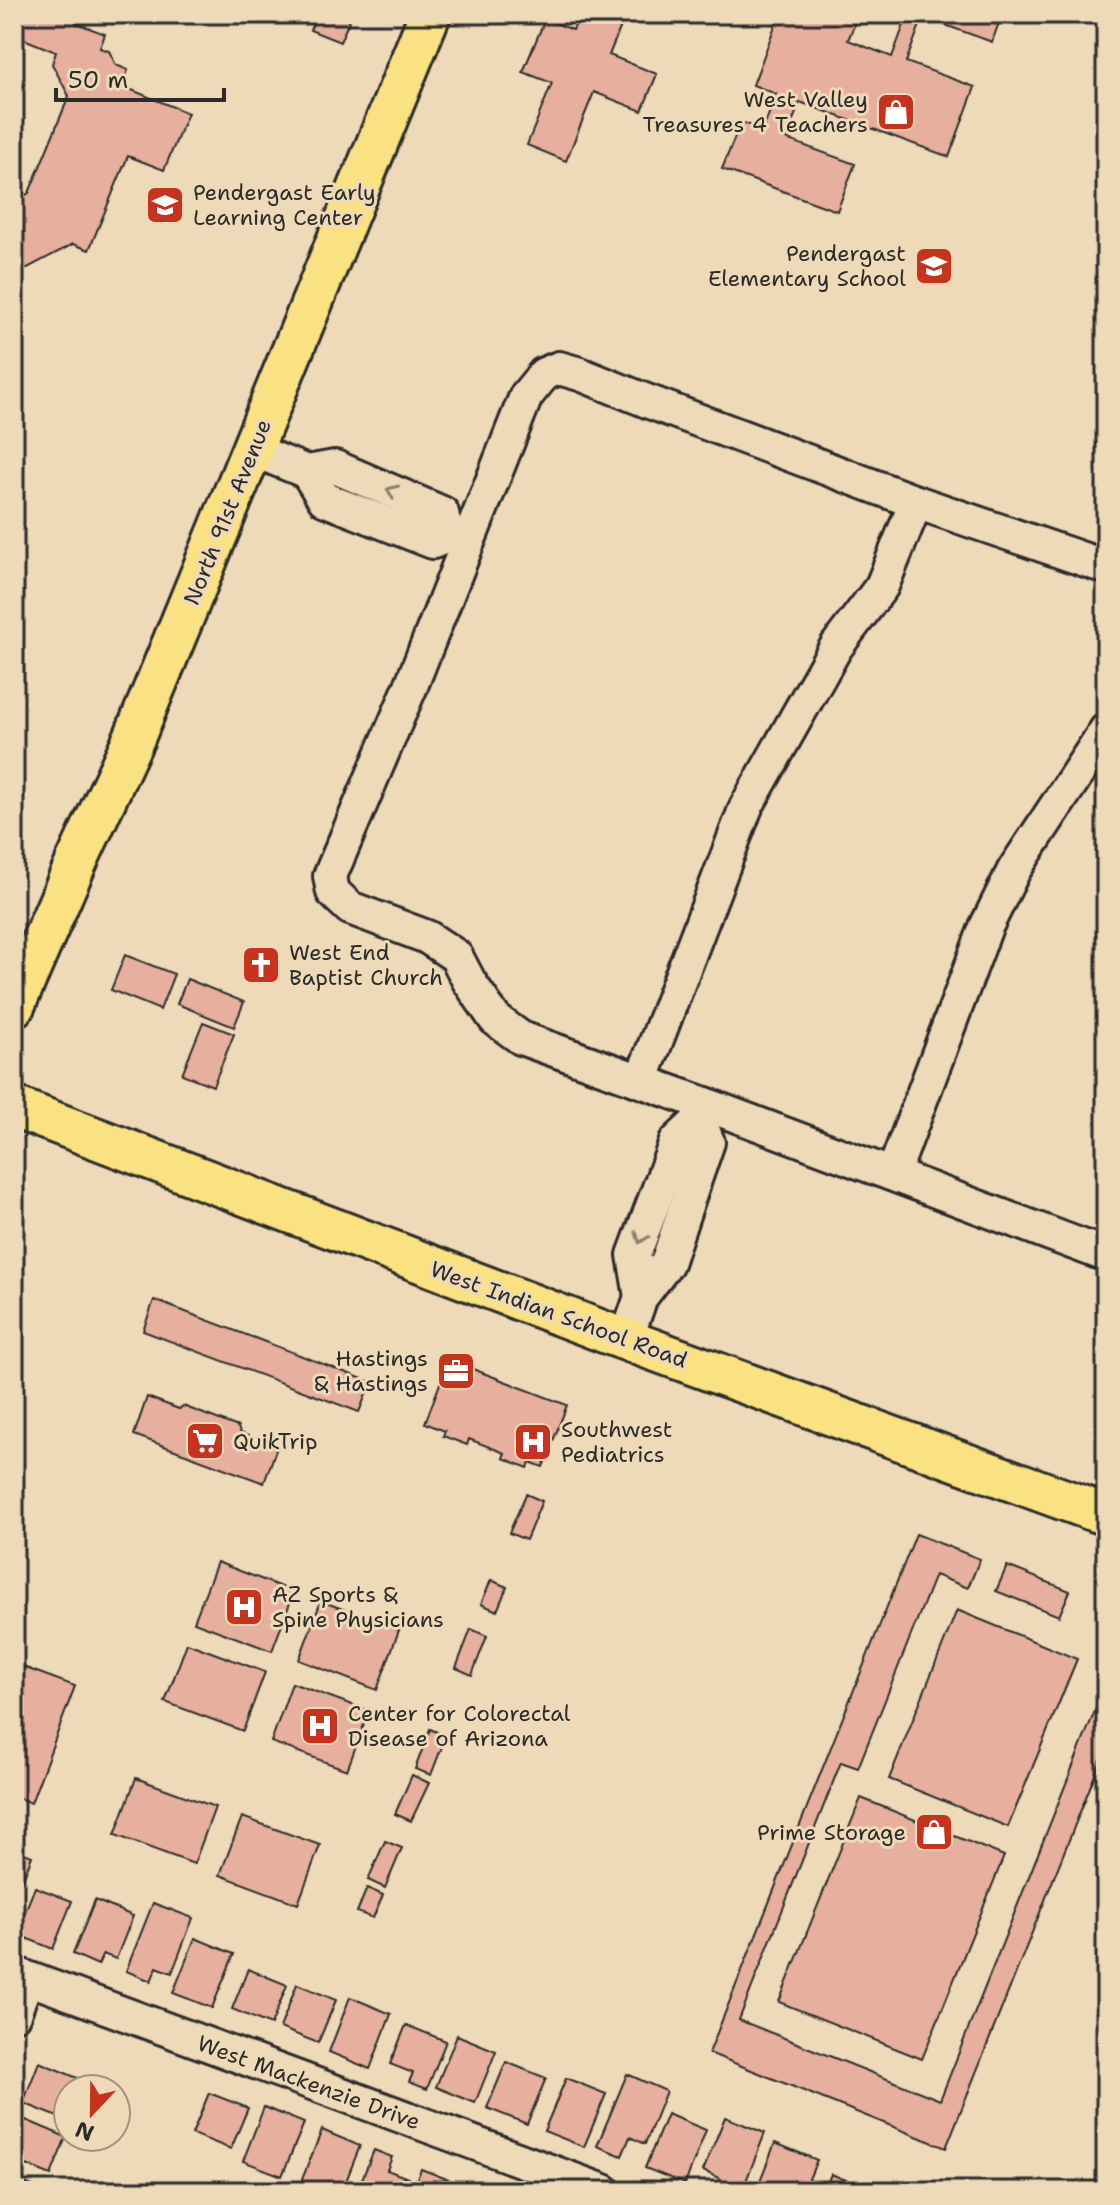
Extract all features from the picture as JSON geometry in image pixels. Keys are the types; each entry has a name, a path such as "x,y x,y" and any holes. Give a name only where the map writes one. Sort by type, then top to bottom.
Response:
{"main road":[{"name":"North 91st Avenue","path":"14,1006 134,738 430,14"},
{"name":"West Indian School Road","path":"14,1107 626,1340 1106,1515"}],"street":[{"path":"1106,567 916,502 559,368 544,374 526,396 457,541 330,876 333,892 350,908 427,937 456,956 495,1019 521,1038 641,1081 702,1112 893,1174 1106,1255"},
{"path":"253,450 307,472 324,499 433,542 457,541"},
{"path":"641,1081 746,807 836,647 882,586 916,502"},
{"path":"893,1174 986,927 1014,870 1106,730"},
{"path":"641,1297 634,1255 676,1142 702,1112"},
{"path":"626,1340 641,1297 667,1263 708,1142 702,1112"},
{"path":"655,1200 685,1209"},
{"path":"14,2014 21,1976"},
{"name":"West Mackenzie Drive","path":"21,1976 604,2191"}],"building":[{"path":"14,14 80,14 76,23 105,34 100,48 109,51 116,65 128,70 122,86 188,113 164,170 128,156 89,250 73,244 22,271 14,268 14,216 22,197 29,193 69,96 52,64 56,52 14,35"},
{"path":"317,14 352,14 340,42 310,30"},
{"path":"580,14 626,14 609,55 657,74 642,111 594,92 566,161 527,145 552,83 523,72 545,19 573,30"},
{"name":"West Valley Treasures 4 Teachers","path":"789,14 846,14 857,18 848,40 892,57 908,14 1002,14 992,42 923,17 906,62 975,87 949,157 800,102 786,139 855,164 837,211 722,169 741,122 763,130 776,94 753,85 779,15 787,18"},
{"path":"125,955 174,974 160,1010 111,990"},
{"path":"187,979 244,1002 234,1027 177,1004"},
{"path":"203,1022 234,1034 213,1086 182,1074"},
{"name":"QuikTrip","path":"154,1300 371,1382 359,1412 143,1331"},
{"path":"449,1360 567,1405 543,1467 530,1462 528,1468 503,1458 505,1453 469,1439 467,1445 443,1436 445,1431 425,1423"},
{"name":"QuikTrip","path":"147,1397 179,1409 183,1406 238,1427 240,1433 277,1447 264,1483 134,1435"},
{"path":"526,1494 542,1501 526,1540 509,1533"},
{"path":"916,1534 980,1559 968,1588 935,1575 858,1768 841,1762 739,2020 940,2100 1106,1683 1106,1747 946,2148 709,2053"},
{"name":"AZ Sports & Spine Physicians","path":"217,1562 294,1592 272,1651 194,1622"},
{"path":"1007,1566 1070,1591 1059,1616 996,1591"},
{"path":"491,1580 507,1587 497,1611 481,1604"},
{"path":"321,1601 399,1630 377,1690 299,1660"},
{"path":"957,1610 1077,1659 1008,1827 889,1779"},
{"path":"471,1629 487,1636 472,1675 456,1668"},
{"path":"187,1643 265,1672 243,1731 165,1702"},
{"path":"15,1664 75,1686 31,1803 14,1796"},
{"name":"Center for Colorectal Disease of Arizona","path":"292,1683 369,1711 347,1770 271,1742"},
{"path":"430,1729 446,1736 431,1775 415,1769"},
{"path":"412,1775 429,1783 411,1821 395,1814"},
{"path":"136,1778 215,1807 194,1864 115,1835"},
{"path":"861,1798 1004,1856 922,2059 779,2002"},
{"path":"242,1817 320,1845 298,1904 220,1875"},
{"path":"385,1841 402,1848 385,1888 368,1880"},
{"path":"14,1849 32,1856 14,1900"},
{"path":"35,1887 72,1901 53,1949 16,1934"},
{"path":"367,1888 383,1895 373,1918 357,1912"},
{"path":"95,1900 133,1916 116,1959 103,1954 98,1965 73,1954"},
{"path":"153,1903 193,1918 172,1973 157,1967 151,1981 126,1971"},
{"path":"195,1938 234,1954 212,2008 173,1993"},
{"path":"248,1969 287,1985 271,2025 232,2009"},
{"path":"297,1984 336,2000 318,2043 280,2028"},
{"path":"350,1997 391,2014 370,2069 329,2052"},
{"path":"406,2025 446,2041 427,2089 409,2082 413,2073 390,2064"},
{"path":"457,2035 496,2051 475,2103 436,2087"},
{"path":"39,2062 66,2073 52,2073 52,2115 23,2103"},
{"path":"506,2062 546,2078 527,2124 487,2108"},
{"path":"627,2074 666,2091 645,2144 630,2137 622,2156 597,2146"},
{"path":"566,2078 606,2094 584,2147 544,2131"},
{"path":"209,2093 248,2108 231,2149 192,2134"},
{"path":"264,2107 304,2123 282,2176 243,2161"},
{"path":"667,2114 706,2130 685,2184 645,2168"},
{"path":"725,2117 765,2133 742,2191 716,2191 721,2179 703,2171"},
{"path":"21,2118 52,2131 52,2153 60,2153 51,2175 14,2160 14,2135"},
{"path":"322,2130 360,2146 342,2191 309,2191 299,2187"},
{"path":"775,2143 817,2160 804,2191 756,2191"},
{"path":"374,2150 392,2157 387,2170 408,2178 403,2191 357,2191"},
{"path":"421,2169 460,2184 457,2191 412,2191"},
{"path":"831,2174 871,2190 824,2191"},
{"path":"14,2179 45,2191 14,2191"}],"place":[{"name":"West Valley Treasures 4 Teachers","path":"896,112"},
{"name":"Pendergast Early Learning Center","path":"165,205"},
{"name":"Pendergast Elementary School","path":"934,266"},
{"name":"West End Baptist Church","path":"261,965"},
{"name":"Hastings & Hastings","path":"456,1371"},
{"name":"QuikTrip","path":"205,1441"},
{"name":"Southwest Pediatrics","path":"533,1442"},
{"name":"AZ Sports & Spine Physicians","path":"244,1607"},
{"name":"Center for Colorectal Disease of Arizona","path":"320,1726"},
{"name":"Prime Storage","path":"934,1832"}]}
